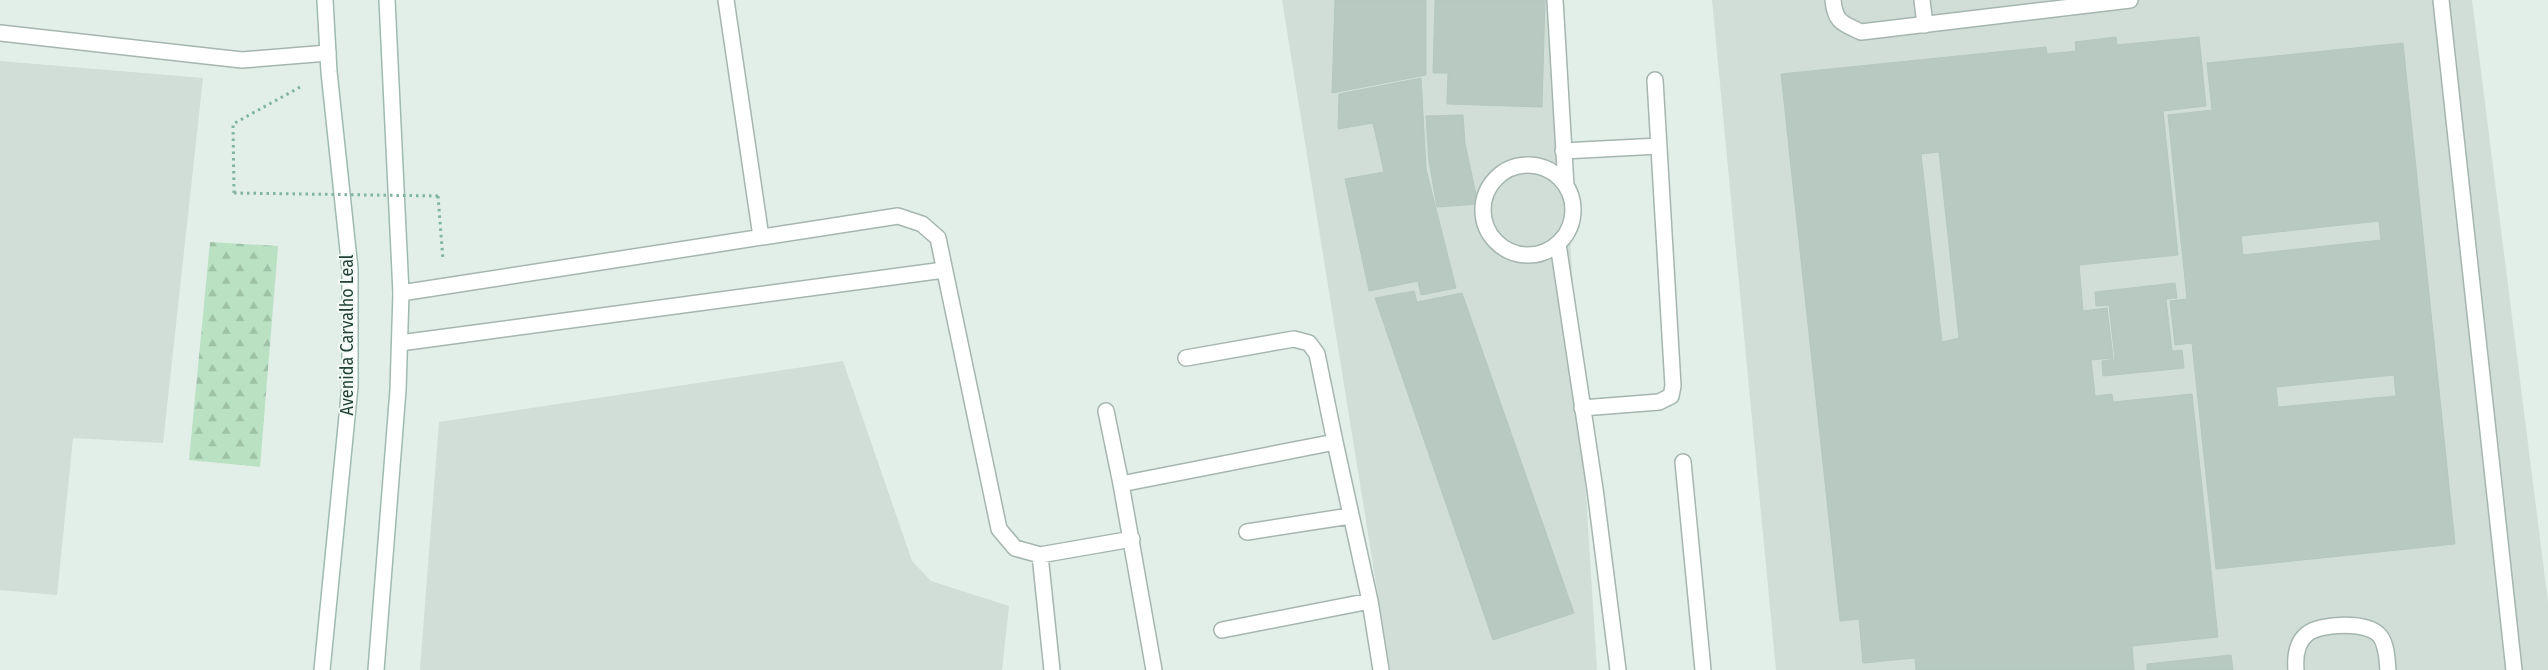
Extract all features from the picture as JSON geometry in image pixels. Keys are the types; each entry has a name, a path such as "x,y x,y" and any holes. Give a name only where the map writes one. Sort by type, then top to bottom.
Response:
{"street":[{"name":"Avenida Carvalho Leal","path":"322,670 350,386 350,269 329,72 325,0"},
{"path":"376,670 398,390 401,289 387,0"},
{"path":"726,0 761,237"},
{"path":"1556,0 1563,152 1566,186 1572,201 1572,217 1568,232 1558,244 1544,252 1529,255 1513,253 1499,246 1489,234 1483,219 1483,203 1488,188 1498,176 1511,168 1526,165 1542,167 1556,175 1566,186"},
{"path":"1832,0 1834,12 1840,22 1861,32 1925,25 2034,6 2128,0"},
{"path":"1922,0 1925,25"},
{"path":"2441,0 2514,670"},
{"path":"0,33 242,60 328,53"},
{"path":"1582,408 1658,402 1671,396 1673,386 1655,80"},
{"path":"1563,152 1659,146"},
{"path":"401,289 898,216 922,224 938,238 999,530 1015,548 1040,555 1132,539"},
{"path":"1558,244 1618,670"},
{"path":"400,343 944,270"},
{"path":"1186,358 1294,339 1308,343 1317,354 1350,516 1370,601 1381,670"},
{"path":"1106,411 1132,539 1154,670"},
{"path":"1121,484 1335,442"},
{"path":"1683,462 1703,670"},
{"path":"1247,532 1350,516"},
{"path":"1040,555 1052,670"},
{"path":"1222,630 1370,601"},
{"path":"2296,670 2298,646 2307,634 2321,629 2354,625 2368,627 2380,636 2386,651 2388,670"}],"path":[{"path":"329,72 233,124 234,193 438,196 444,270 401,289"}],"shaded area":[{"path":"1282,0 1555,0 1597,670 1390,670"},
{"path":"1712,0 2472,0 2548,602 2548,670 1776,670"},
{"path":"0,61 203,78 163,443 73,438 57,595 0,590"},
{"path":"843,361 912,561 931,581 1009,606 1002,670 420,670 439,422"}],"green space":[{"path":"210,242 278,246 260,467 189,460"}],"building":[{"path":"1335,0 1426,0 1426,75 1332,93"},
{"path":"1435,0 1545,0 1542,107 1447,104 1448,73 1433,73"},
{"path":"2116,37 2117,45 2199,37 2206,106 2163,111 2178,255 2079,265 2083,311 2107,308 2113,358 2091,360 2095,396 2112,394 2113,402 2192,394 2218,637 2132,646 2134,670 1916,670 1915,658 1863,663 1859,619 1840,621 1781,74 2046,47 2047,54 2076,51 2075,42","holes":["1939,152 1959,338 1942,342 1921,154"]},
{"path":"2403,43 2455,544 2216,569 2192,343 2175,345 2170,301 2187,299 2168,115 2212,110 2207,63","holes":["2379,221 2381,240 2243,255 2241,236","2394,375 2396,396 2278,407 2276,387"]},
{"path":"1421,78 1426,169 1456,288 1421,295 1418,281 1369,291 1345,179 1384,172 1373,123 1338,129 1339,94"},
{"path":"1463,115 1465,143 1478,204 1437,207 1429,161 1426,116"},
{"path":"2175,283 2177,298 2166,299 2172,351 2182,350 2184,368 2103,376 2102,361 2115,359 2109,305 2096,306 2095,292"},
{"path":"1414,291 1417,302 1462,293 1574,613 1493,640 1375,298"},
{"path":"2231,655 2233,670 2147,670 2147,664"}]}
